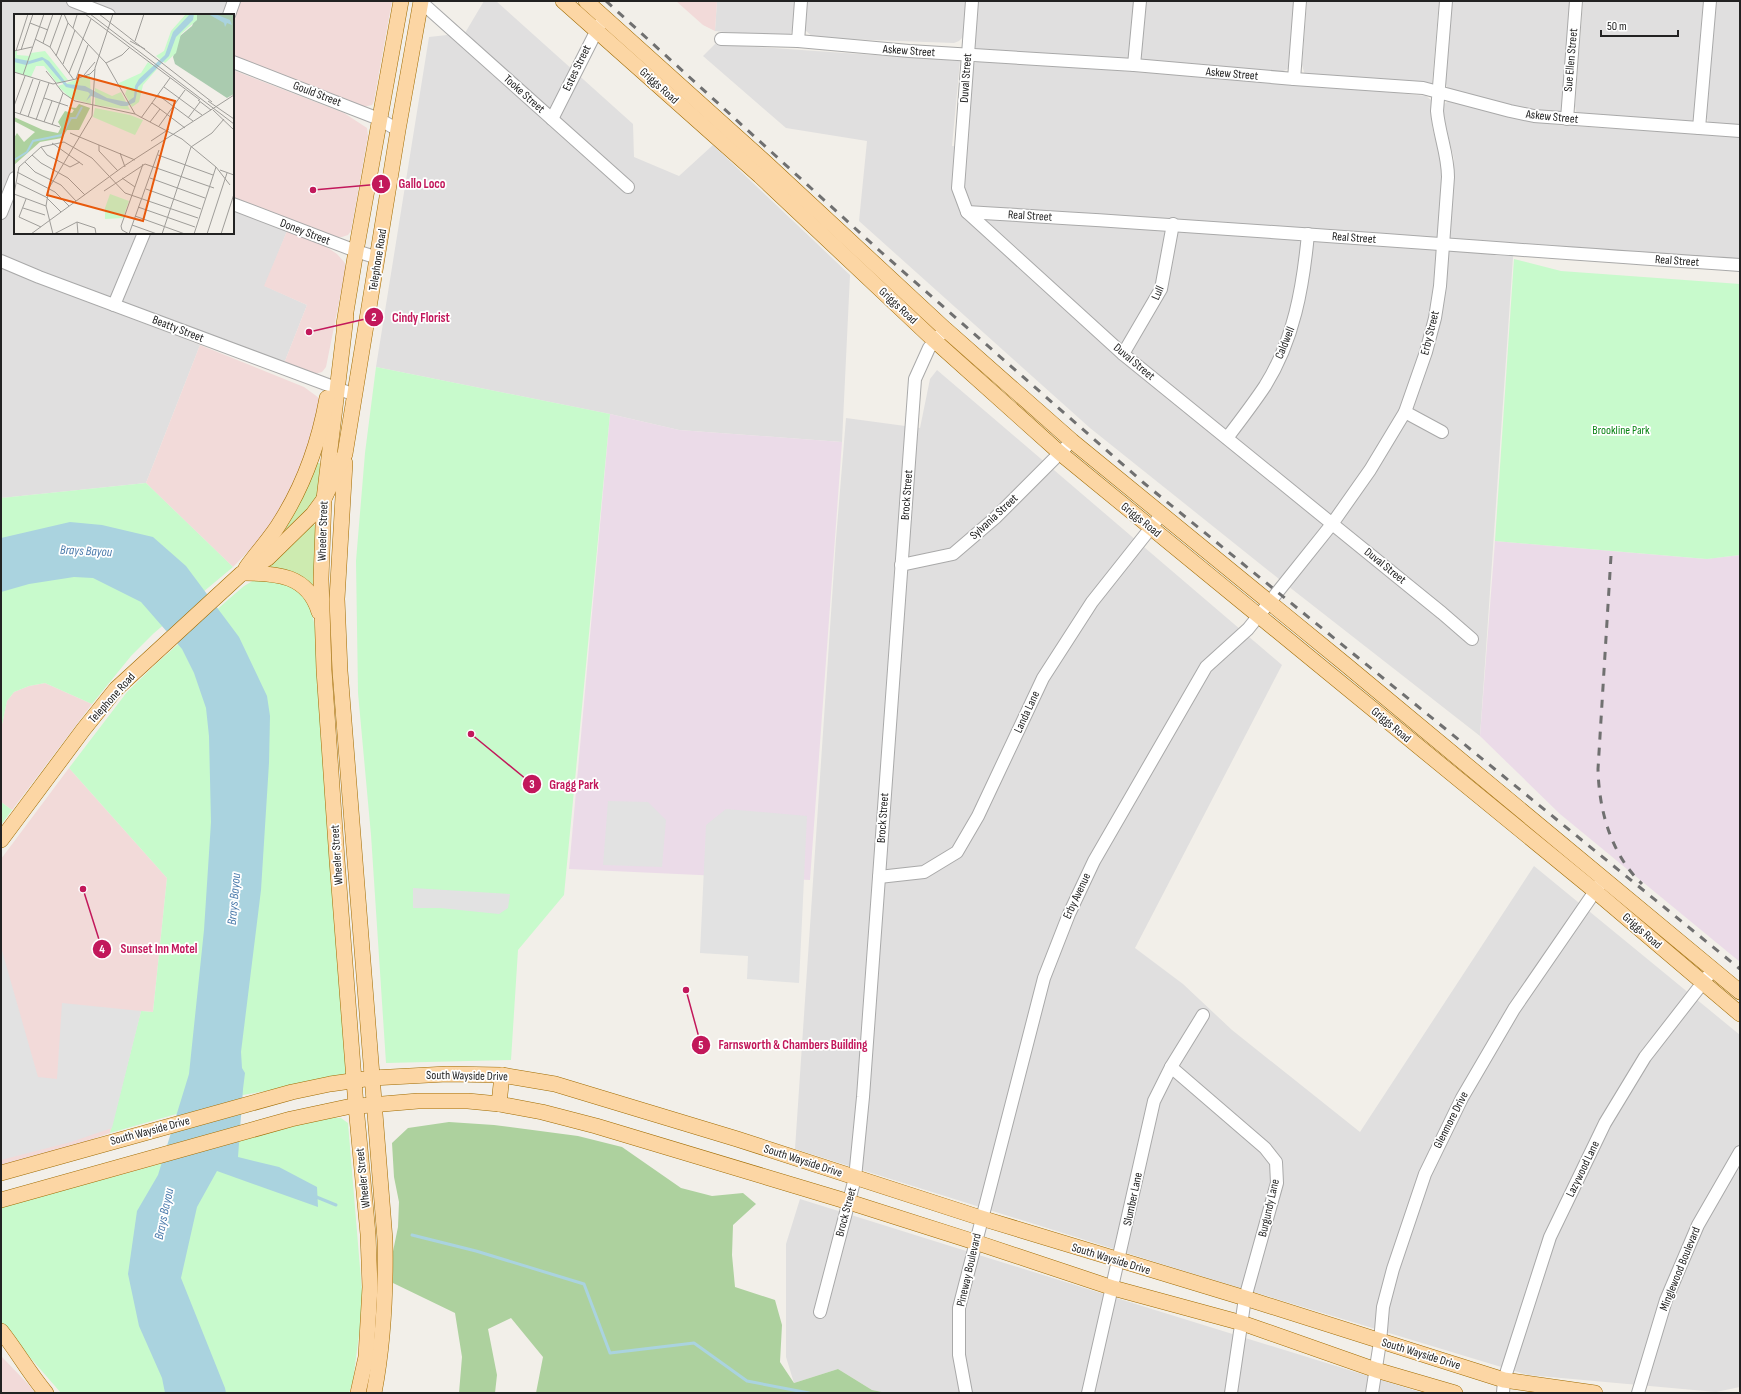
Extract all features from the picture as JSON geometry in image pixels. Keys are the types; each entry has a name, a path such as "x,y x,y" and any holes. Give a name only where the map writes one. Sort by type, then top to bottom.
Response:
{"main road":[{"name":"Telephone Road","path":"1,840 83,730 116,689 242,574 281,522 309,467 333,388 379,118 401,1"},
{"name":"Telephone Road","path":"242,574 268,558 313,514 324,499 345,454 398,130 421,1"},
{"name":"Griggs Road","path":"563,1 760,176 935,341 1060,453 1595,891 1740,1014"},
{"name":"Griggs Road","path":"586,1 765,162 945,329 1072,441 1268,603 1345,664 1740,992"},
{"name":"Wheeler Street","path":"333,388 324,499 322,545 322,623 337,860 356,1106 368,1234 370,1287 366,1356 358,1393"},
{"name":"Wheeler Street","path":"345,454 337,599 384,1234 386,1288 381,1358 374,1393"},
{"path":"242,574 269,573 283,576 303,586 315,600 322,623"},
{"name":"South Wayside Drive","path":"1,1173 292,1092 372,1078 447,1074 502,1075 555,1084 737,1139 1119,1262 1245,1298 1380,1342 1504,1386 1595,1393"},
{"path":"499,1104 502,1075"},
{"name":"South Wayside Drive","path":"1,1200 326,1110 374,1104 418,1102 468,1102 499,1104 542,1112 596,1126 849,1202 976,1242 1113,1288 1242,1322 1376,1370 1455,1393"},
{"path":"370,1287 386,1288"},
{"path":"1,1330 32,1376 46,1393"},
{"path":"1,1348 32,1376"}],"street":[{"path":"73,1 84,7 106,14"},
{"path":"229,14 234,1"},
{"name":"Tooke Street","path":"421,1 628,187"},
{"path":"798,41 801,1"},
{"name":"Duval Street","path":"972,1 958,188 967,212 1123,354 1472,639"},
{"path":"1134,65 1140,1"},
{"path":"1294,79 1300,1"},
{"name":"Erby Street","path":"1258,616 1332,524 1370,470 1405,412 1426,352 1435,318 1444,244 1448,162 1438,126 1437,111 1446,1"},
{"name":"Sue Ellen Street","path":"1567,119 1576,1"},
{"path":"1699,128 1710,1"},
{"name":"Estes Street","path":"552,119 596,30 604,17"},
{"name":"Askew Street","path":"721,39 798,41 909,51 1134,65 1294,79 1422,88 1516,113 1534,116 1740,131"},
{"name":"Gould Street","path":"234,62 379,118 398,130"},
{"path":"1,213 14,180"},
{"name":"Doney Street","path":"234,204 378,258"},
{"name":"Real Street","path":"967,212 1173,224 1515,250 1740,265"},
{"name":"Lull","path":"1123,354 1161,289 1173,224"},
{"path":"114,305 144,234"},
{"name":"Caldwell","path":"1227,438 1265,386 1279,359 1293,325 1300,297 1308,234"},
{"name":"Beatty Street","path":"1,261 39,277 355,395"},
{"name":"Brock Street","path":"820,1312 855,1178 863,1097 915,379 928,348 945,329"},
{"path":"1405,412 1442,432"},
{"name":"Sylvania Street","path":"901,565 953,554 995,518 1072,441"},
{"name":"Landa Lane","path":"879,877 924,872 957,852 978,816 1043,678 1092,602 1161,515"},
{"name":"Erby Avenue","path":"981,1218 1044,978 1068,914 1094,861 1206,667 1248,629 1258,616"},
{"name":"Glenmore Drive","path":"1372,1393 1384,1307 1393,1269 1424,1174 1462,1098 1514,1009 1604,878"},
{"name":"Lazywood Lane","path":"1504,1386 1550,1237 1605,1123 1646,1057 1714,969"},
{"name":"Slumber Lane","path":"1088,1393 1119,1262 1154,1101 1172,1067 1204,1016"},
{"name":"Burgundy Lane","path":"1172,1067 1265,1148 1276,1162 1277,1183 1245,1298 1231,1393"},
{"name":"Minglewood Boulevard","path":"1638,1393 1669,1293 1698,1225 1740,1152"},
{"name":"Pineway Boulevard","path":"966,1393 959,1355 959,1308 981,1218"}],"shaded area":[{"path":"1,1 229,1 224,14 14,14 14,234 234,234 234,211 287,231 265,286 307,305 283,366 1,257"},
{"path":"239,1 392,1 374,101 372,105 363,107 234,59 234,14"},
{"path":"484,1 496,1 633,124 634,157 679,176 713,145 850,275 842,442 679,430 610,414 376,367 429,37 465,33"},
{"path":"676,1 717,1 715,31 703,25"},
{"path":"717,1 795,1 792,31 789,36 783,38 715,31"},
{"path":"805,1 966,1 963,37 954,43 814,38 805,30"},
{"path":"976,1 1135,1 1130,56 1127,59 978,52 973,39"},
{"path":"1143,1 1295,1 1290,66 1288,69 1281,72 1151,64 1144,62 1141,57"},
{"path":"1307,1 1439,1 1432,84 1429,86 1305,75 1302,65"},
{"path":"1451,1 1571,1 1563,109 1561,113 1519,110 1448,90 1445,81"},
{"path":"1583,1 1703,1 1694,119 1692,122 1577,115 1575,106"},
{"path":"1715,1 1740,1 1740,126 1710,125 1706,117"},
{"path":"715,44 960,61 952,146 964,147 971,67 974,63 979,61 1324,85 1426,96 1431,100 1432,126 1443,176 1454,176 1454,159 1442,111 1443,105 1447,102 1511,117 1558,125 1740,137 1740,259 1514,243 1480,736 1279,579 1090,428 859,221 867,141 786,128 703,56"},
{"path":"234,70 344,113 367,128 368,136 351,231 348,235 342,237 333,237 234,202"},
{"path":"287,231 322,244 337,254 345,263 345,272 326,367 322,372 315,374 283,366 307,305 264,286"},
{"path":"1,268 200,345 146,483 1,498"},
{"path":"200,345 304,387 319,398 319,408 311,443 295,486 278,515 260,539 233,567 146,483"},
{"path":"937,370 1282,665 1135,948 1183,984 1232,1030 1360,1132 1534,866 1740,1035 1740,1387 1716,1392 1528,1375 1181,1270 795,1149 836,539 846,418 920,428 930,379"},
{"path":"610,414 679,430 842,442 810,880 569,869"},
{"path":"1495,541 1706,559 1740,555 1740,962 1560,814 1480,736"},
{"path":"45,683 92,704 12,810 1,802 1,729 7,701 14,692 29,686"},
{"path":"69,768 167,878 153,1012 141,1011 110,1133 68,1148 1,1167 1,859"},
{"path":"608,801 648,802 666,820 662,867 603,865"},
{"path":"726,809 807,816 799,983 747,979 748,956 700,953 706,825"},
{"path":"413,888 510,894 508,908 499,914 440,908 413,908"},
{"path":"1,947 38,1077 57,1079 62,1003 141,1011 112,1128 71,1142 1,1160"},
{"path":"800,1199 1423,1393 887,1393 872,1390 838,1369 794,1383 786,1357 786,1244"},
{"path":"1,1356 28,1384 35,1393 1,1393"}],"green space":[{"name":"Brookline Park","path":"1514,259 1561,271 1740,284 1740,555 1707,559 1495,541"},
{"path":"376,367 610,414 564,895 518,950 511,1060 386,1063 371,835 358,693 356,561 365,453"},
{"path":"317,462 321,464 318,495 307,512 283,534 280,531"},
{"path":"146,483 233,567 154,633 131,656 92,704 45,683 29,686 14,692 7,701 1,729 1,498"},
{"path":"312,523 316,526 314,584 310,586 269,568 268,563"},
{"path":"256,579 287,583 300,591 311,610 316,631 347,1072 335,1079 243,1095 110,1133 141,1011 153,1012 167,878 69,768 127,692 158,662 230,598 244,586"},
{"path":"1,802 12,810 1,825"},
{"path":"324,1117 341,1118 348,1123 363,1304 353,1381 349,1393 61,1393 1,1324 1,1206 124,1174"},
{"path":"449,1122 494,1125 578,1136 622,1147 681,1188 712,1196 743,1193 756,1204 733,1225 732,1255 735,1287 775,1300 782,1325 780,1362 794,1383 838,1369 872,1390 887,1393 536,1393 543,1357 511,1318 488,1329 497,1375 495,1393 459,1393 462,1357 455,1313 393,1283 390,1266 398,1227 399,1202 394,1177 392,1143 408,1128"}],"water":[{"name":"Brays Bayou","path":"70,522 102,525 153,537 186,566 239,637 267,696 270,716 269,763 261,890 241,1052 242,1068 245,1073 238,1157 279,1167 317,1187 318,1207 217,1171 197,1207 181,1278 226,1393 165,1393 162,1378 139,1326 128,1274 137,1211 158,1175 189,1074 204,930 211,822 209,736 206,708 194,673 182,649 141,602 93,578 74,577 29,584 1,592 1,538"}],"waterway":[{"path":"314,1196 336,1205"},
{"path":"412,1235 476,1251 584,1284 610,1353 694,1343 747,1381 809,1393"}],"railway":[{"path":"606,1 881,252 1145,484 1740,969"},
{"path":"1611,556 1598,769 1599,785 1604,816 1615,846 1631,872 1642,884"}],"place":[{"name":"Gallo Loco","path":"313,190"},
{"name":"Cindy Florist","path":"309,332"},
{"name":"Gragg Park","path":"471,734"},
{"name":"Sunset Inn Motel","path":"83,889"},
{"name":"Farnsworth & Chambers Building","path":"686,990"}]}
